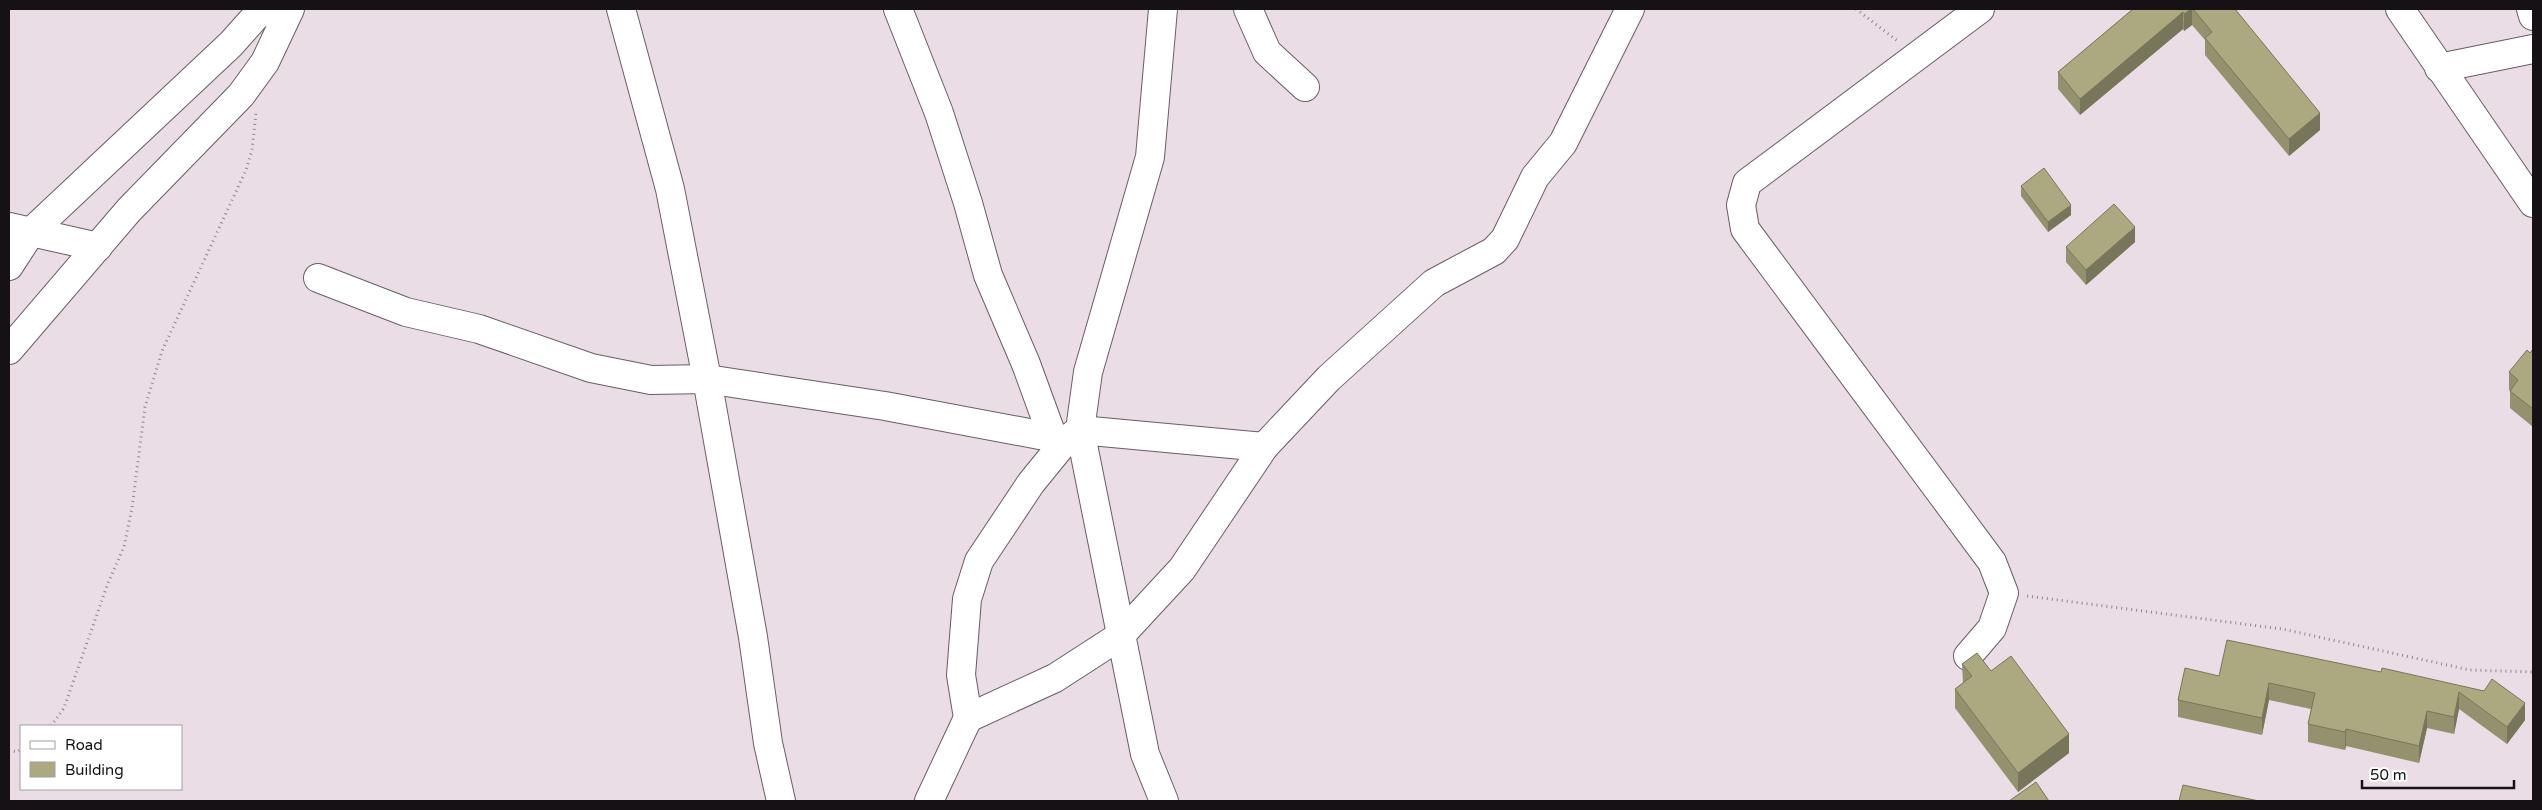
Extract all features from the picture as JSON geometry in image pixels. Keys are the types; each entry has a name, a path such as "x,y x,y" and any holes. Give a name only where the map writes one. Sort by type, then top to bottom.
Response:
{"street":[{"path":"9,266 20,230 231,44 256,16 267,9"},
{"path":"9,350 129,210 240,95 265,62 290,9"},
{"path":"621,9 670,189 708,379 753,637 768,743 781,801"},
{"path":"898,9 939,114 968,203 988,275 1026,364 1066,436 1120,636 1145,754 1164,801"},
{"path":"929,801 968,718 961,675 967,599 979,561 1031,483 1066,436 1088,372 1150,157 1163,9"},
{"path":"1248,9 1266,52 1306,87"},
{"path":"968,718 1055,678 1120,636 1182,569 1264,447 1329,378 1434,283 1494,251 1505,239 1526,192 1535,177 1563,143 1630,9"},
{"path":"1968,656 1992,628 2004,593 1992,562 1745,229 1740,205 1747,183 1980,9"},
{"path":"2400,9 2533,203"},
{"path":"2531,9 2533,16"},
{"path":"2439,68 2533,49"},
{"path":"20,230 98,247"},
{"path":"318,278 406,312 479,329 592,368 651,380 708,379 1066,436 1264,447"}],"path":[{"path":"1856,9 1917,56"},
{"path":"52,725 64,708 108,583 124,546 132,508 145,407 162,351 246,170 252,150 257,106"},
{"path":"2004,593 2282,629 2470,670 2533,672"}],"building":[{"path":"2133,9 2191,9 2184,14 2183,12 2080,99 2058,72"},
{"path":"2193,9 2235,9 2320,113 2289,139 2205,38 2212,32"},
{"path":"2044,168 2071,205 2048,222 2021,186"},
{"path":"2114,204 2135,227 2086,270 2066,247"},
{"path":"2533,349 2533,409 2510,391 2518,380 2509,372 2527,350 2530,353"},
{"path":"2227,640 2381,672 2382,668 2484,691 2492,679 2525,703 2507,727 2459,692 2454,717 2427,711 2419,746 2346,729 2345,732 2308,724 2315,693 2269,683 2262,718 2178,700 2185,668 2219,676"},
{"path":"1977,653 1991,671 2011,656 2069,734 2018,773 1955,689 1972,676 1962,664"},
{"path":"2036,782 2049,801 2009,801"},
{"path":"2183,785 2259,801 2179,801"}]}
